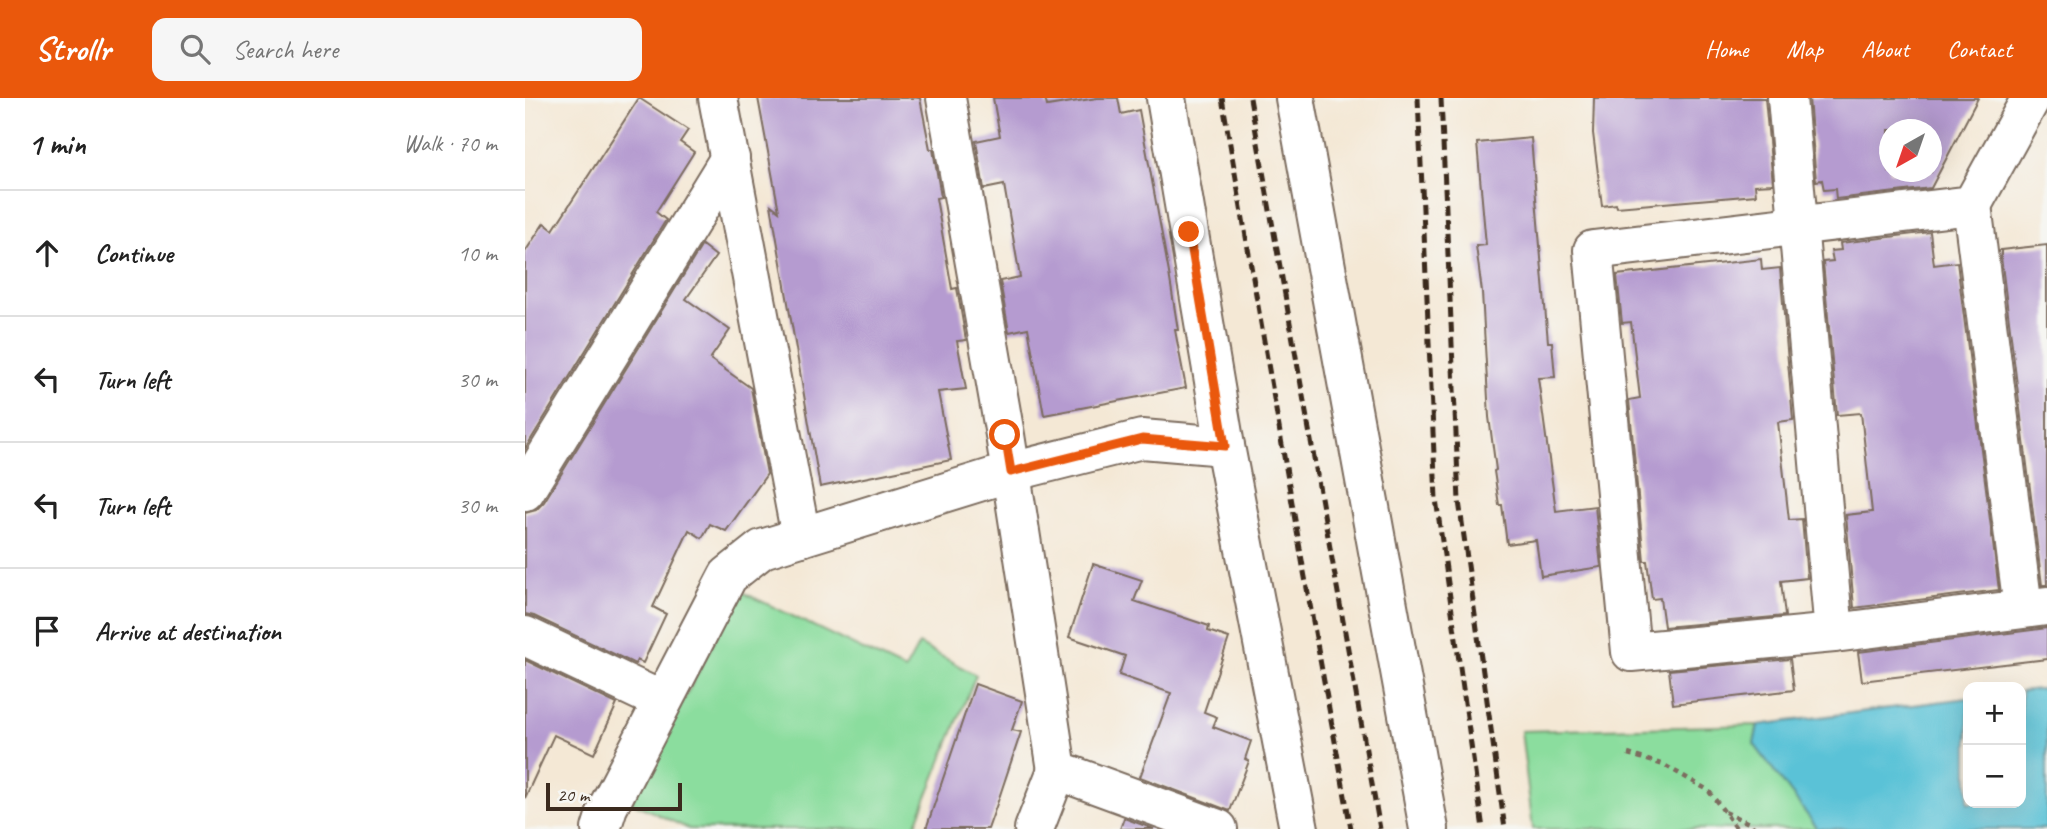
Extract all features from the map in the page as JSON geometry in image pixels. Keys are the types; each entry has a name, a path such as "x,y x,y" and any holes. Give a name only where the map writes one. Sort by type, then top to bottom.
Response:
{"street":[{"path":"719,98 801,537"},
{"path":"946,98 1011,472 1057,770 1034,829"},
{"path":"1166,98 1225,446 1299,829"},
{"path":"1295,98 1429,829"},
{"path":"1787,98 1834,633"},
{"path":"1972,205 1593,250 1631,653 1834,633 2035,607 1972,205 2031,98"},
{"path":"525,491 730,158"},
{"path":"601,829 608,807 728,576 761,549 1011,472 1142,439 1225,446"},
{"path":"525,636 662,701"},
{"path":"1057,770 1218,829"}],"path":[{"path":"1628,754 1664,765 1708,790 1737,829"},
{"path":"1724,811 1751,824 1755,829"}],"green space":[{"path":"740,591 905,670 919,644 976,675 914,829 689,829 631,802"},
{"path":"1758,725 1754,744 1818,829 1533,829 1521,731"}],"water":[{"path":"2047,688 2047,829 1818,829 1754,744 1758,725 1963,699 1963,808 2026,808 2026,690"}],"building":[{"path":"639,98 688,130 680,142 694,152 656,212 666,220 525,449 525,252 544,223 553,230"},
{"path":"758,98 920,98 930,149 933,149 941,197 936,198 952,289 957,288 966,340 957,341 966,389 938,392 951,460 820,487 771,205 779,211"},
{"path":"993,98 1045,98 1047,106 1097,98 1118,98 1121,114 1139,110 1169,273 1178,330 1175,330 1186,388 1044,415 1028,328 1009,332 1000,281 1020,277 1004,185 984,189 976,141 1000,136"},
{"path":"1594,98 1765,98 1773,184 1755,185 1756,195 1602,206 1593,133"},
{"path":"1809,98 1978,98 1942,167 1942,119 1879,119 1879,182 1934,182 1931,188 1836,199 1835,189 1824,190 1822,180 1816,181"},
{"path":"1531,138 1548,342 1552,342 1555,377 1538,378 1556,511 1595,506 1601,567 1541,576 1536,540 1507,544 1502,505 1499,505 1489,417 1482,292 1476,246 1486,245 1477,143"},
{"path":"1930,232 1934,265 1957,262 1999,590 1854,608 1846,515 1872,512 1861,413 1837,415 1823,262 1833,261 1831,251 1841,250 1840,243"},
{"path":"702,245 716,256 686,299 730,330 710,359 751,388 767,474 726,531 710,524 702,538 689,530 653,607 666,614 643,663 637,660 635,664 525,614 525,513 536,510 544,502"},
{"path":"2047,245 2047,585 2042,585 2001,250"},
{"path":"1761,259 1762,270 1780,268 1793,420 1778,422 1789,520 1802,519 1807,578 1781,581 1785,616 1664,627 1660,598 1652,599 1647,561 1644,561 1629,400 1640,398 1631,322 1622,323 1617,275"},
{"path":"1093,564 1142,580 1134,601 1209,626 1208,631 1229,638 1204,712 1217,717 1213,727 1251,741 1245,759 1249,761 1230,811 1140,777 1171,693 1119,675 1125,656 1069,637"},
{"path":"2047,628 2047,659 1862,681 1858,652"},
{"path":"1790,659 1794,690 1673,704 1669,670"},
{"path":"525,660 617,704 594,754 554,735 525,798"},
{"path":"975,684 1022,701 1012,730 1021,732 998,801 988,829 926,829"},
{"path":"1124,818 1154,829 1120,829"}],"railway":[{"path":"1222,98 1351,829"},
{"path":"1250,98 1380,829"},
{"path":"1418,98 1436,499 1483,829"},
{"path":"1441,98 1459,501 1505,829"}],"route":[{"path":"1005,435 1011,472 1142,439 1225,446 1189,232"}]}
